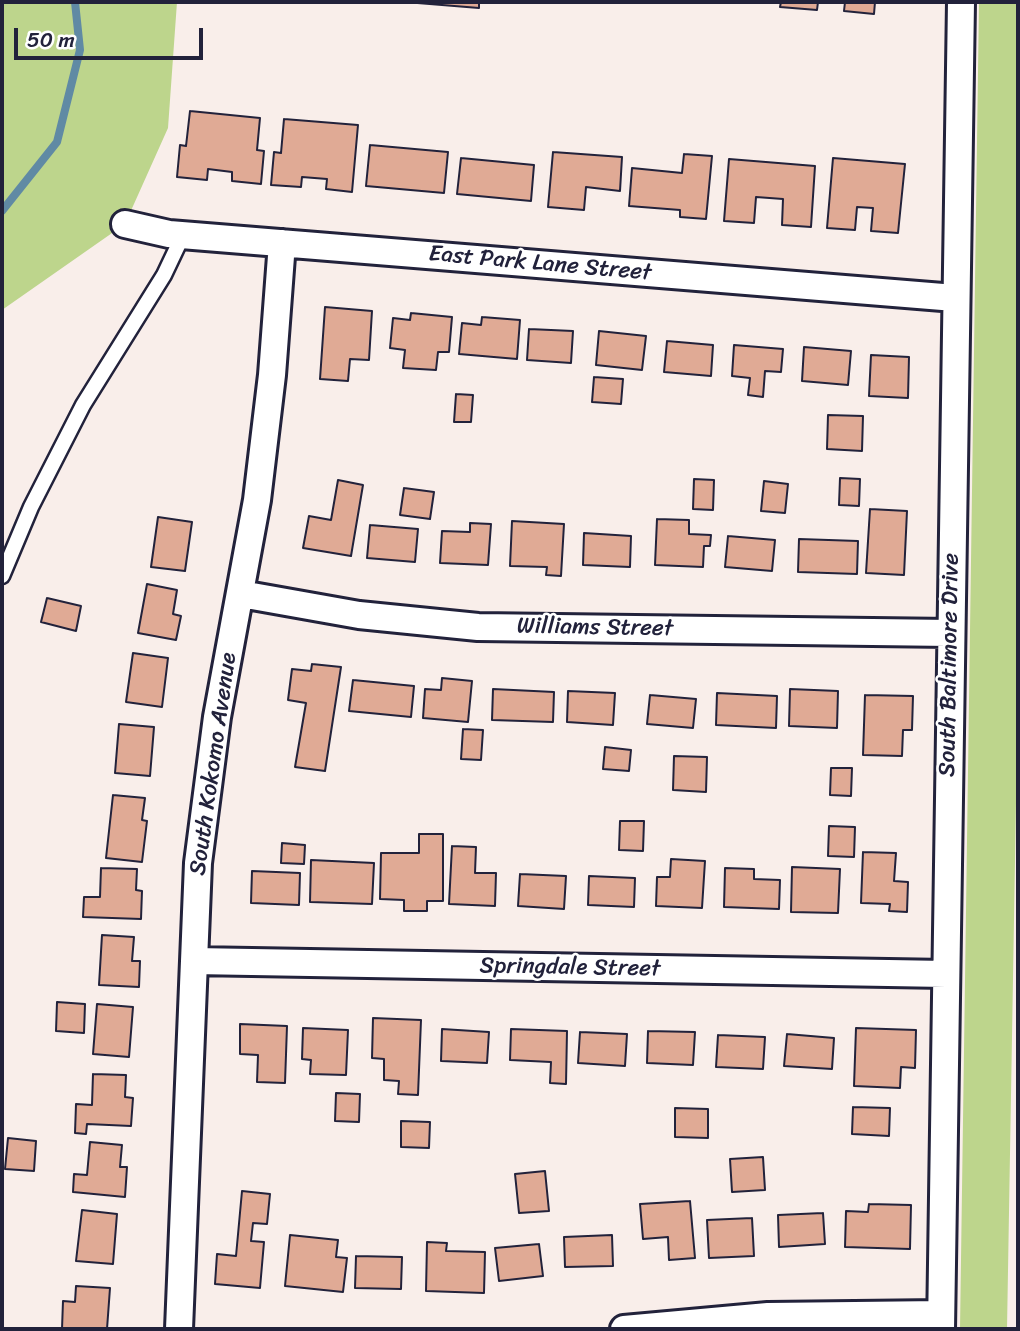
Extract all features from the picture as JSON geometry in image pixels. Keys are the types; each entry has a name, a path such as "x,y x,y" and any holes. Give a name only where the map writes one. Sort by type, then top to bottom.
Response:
{"street":[{"name":"South Baltimore Drive","path":"941,1322 961,2"},
{"name":"East Park Lane Street","path":"125,224 183,235 955,298"},
{"name":"South Kokomo Avenue","path":"179,1329 194,961 206,788 241,594 271,388 282,243"},
{"name":"Williams Street","path":"241,594 359,615 478,627 951,633"},
{"name":"Springdale Street","path":"194,961 946,974"},
{"path":"624,1329 768,1316 941,1322"}],"lane":[{"path":"2,576 31,507 83,405 164,275 183,235"}],"green space":[{"path":"2,2 177,2 168,128 125,224 2,310"},
{"path":"979,2 1018,2 1018,686 1007,1329 960,1329"}],"building":[{"path":"405,2 479,2 479,8"},
{"path":"781,2 818,2 817,10 780,7"},
{"path":"845,2 875,2 874,14 844,11"},
{"path":"190,111 260,118 257,150 264,151 261,184 232,181 232,172 208,169 207,180 177,177 180,145 186,146"},
{"path":"284,119 358,125 352,192 326,189 327,179 302,177 301,187 271,185 274,152 281,153"},
{"path":"370,145 448,152 444,193 366,186"},
{"path":"553,152 622,157 620,191 586,187 584,210 548,207"},
{"path":"684,154 712,156 706,219 680,217 680,210 629,206 632,168 682,173"},
{"path":"461,158 534,165 531,201 457,194"},
{"path":"833,158 905,164 898,233 871,231 873,208 857,207 855,230 827,228"},
{"path":"729,159 815,166 811,227 782,225 783,199 756,197 754,223 724,221"},
{"path":"325,307 372,311 369,360 350,359 348,381 320,379"},
{"path":"411,313 452,317 449,352 438,352 436,370 403,368 405,350 390,348 393,318 410,320"},
{"path":"482,317 520,320 517,359 459,354 462,323 481,325"},
{"path":"529,329 573,331 571,363 527,360"},
{"path":"599,331 646,336 642,370 596,365"},
{"path":"667,341 713,345 711,376 664,372"},
{"path":"734,345 783,349 781,372 765,371 763,397 748,395 750,378 732,376"},
{"path":"804,347 851,351 848,385 802,381"},
{"path":"871,355 909,357 908,398 869,396"},
{"path":"594,377 623,379 621,404 592,402"},
{"path":"456,394 473,395 471,422 454,422"},
{"path":"828,415 863,416 862,451 827,449"},
{"path":"840,478 860,479 859,506 839,505"},
{"path":"694,479 714,480 713,510 693,509"},
{"path":"338,480 363,485 351,556 303,548 309,516 331,520"},
{"path":"764,481 788,484 785,513 761,511"},
{"path":"404,488 434,492 430,519 400,515"},
{"path":"870,509 907,511 904,575 866,573"},
{"path":"158,517 192,522 185,571 151,567"},
{"path":"657,519 689,520 689,534 711,535 710,546 704,546 703,567 655,565"},
{"path":"512,521 564,524 561,576 546,575 547,567 510,566"},
{"path":"470,523 491,524 488,565 440,563 442,531 470,532"},
{"path":"370,525 418,529 415,562 367,558"},
{"path":"584,533 631,536 630,567 583,565"},
{"path":"728,536 775,540 772,571 725,567"},
{"path":"799,539 858,541 857,574 798,572"},
{"path":"147,584 177,590 173,614 181,616 176,640 138,633"},
{"path":"47,598 81,606 76,631 41,622"},
{"path":"133,653 168,658 162,707 126,702"},
{"path":"312,664 341,667 325,771 295,767 306,703 288,700 292,669 311,671"},
{"path":"442,678 472,681 468,722 423,718 425,689 441,690"},
{"path":"353,680 414,686 411,717 349,711"},
{"path":"493,689 554,692 553,722 492,720"},
{"path":"790,689 838,691 837,728 789,726"},
{"path":"568,691 615,693 613,725 567,722"},
{"path":"717,693 777,696 776,728 716,725"},
{"path":"650,695 696,699 693,728 647,724"},
{"path":"865,695 913,696 912,730 903,730 902,756 863,755"},
{"path":"119,724 154,727 150,776 115,773"},
{"path":"463,729 483,730 481,760 461,759"},
{"path":"605,747 631,750 629,771 603,769"},
{"path":"674,756 707,757 706,792 673,790"},
{"path":"831,768 852,768 851,796 830,795"},
{"path":"113,795 145,798 142,820 147,821 142,862 106,858"},
{"path":"620,821 644,821 643,851 619,850"},
{"path":"829,826 855,827 854,857 828,856"},
{"path":"419,834 443,834 443,901 427,901 427,911 404,911 404,900 380,899 381,853 419,853"},
{"path":"282,843 305,845 304,864 281,863"},
{"path":"452,846 476,847 475,873 496,873 495,906 449,904"},
{"path":"863,852 896,853 894,881 908,882 907,912 889,911 890,904 861,903"},
{"path":"671,859 705,861 702,908 656,906 657,877 670,877"},
{"path":"311,860 374,863 372,904 310,902"},
{"path":"792,867 840,869 838,913 791,912"},
{"path":"101,868 137,869 136,890 142,891 141,919 83,917 84,897 100,897"},
{"path":"725,868 754,869 754,879 780,880 779,909 724,907"},
{"path":"252,871 300,873 299,905 251,903"},
{"path":"520,874 566,876 564,909 518,906"},
{"path":"589,876 635,878 634,907 588,905"},
{"path":"102,935 134,937 132,961 140,961 139,987 99,985"},
{"path":"57,1002 85,1004 84,1033 56,1031"},
{"path":"97,1004 133,1007 129,1057 93,1054"},
{"path":"373,1018 421,1020 418,1095 398,1094 399,1081 384,1080 384,1059 372,1058"},
{"path":"240,1024 287,1026 285,1083 257,1082 258,1055 240,1054"},
{"path":"303,1028 348,1030 346,1075 310,1074 311,1060 302,1059"},
{"path":"856,1028 916,1030 915,1068 901,1067 900,1088 854,1086"},
{"path":"442,1029 489,1032 487,1063 441,1061"},
{"path":"511,1029 567,1031 566,1084 550,1083 551,1062 510,1060"},
{"path":"648,1031 695,1032 693,1065 647,1063"},
{"path":"580,1032 627,1034 625,1066 578,1063"},
{"path":"787,1034 834,1038 832,1069 784,1066"},
{"path":"718,1035 765,1037 763,1069 716,1067"},
{"path":"93,1074 126,1075 125,1097 133,1098 131,1126 87,1124 86,1134 75,1133 76,1104 92,1105"},
{"path":"336,1093 360,1094 359,1122 335,1121"},
{"path":"853,1107 890,1108 889,1136 852,1134"},
{"path":"675,1108 708,1109 708,1138 675,1137"},
{"path":"401,1121 430,1122 429,1148 401,1147"},
{"path":"8,1138 36,1141 34,1171 5,1169"},
{"path":"90,1142 122,1145 120,1167 127,1167 125,1197 73,1192 74,1174 87,1175"},
{"path":"763,1157 765,1190 732,1192 730,1159"},
{"path":"545,1171 549,1211 519,1213 515,1174"},
{"path":"242,1191 270,1194 267,1224 253,1223 251,1241 264,1242 260,1288 215,1284 217,1254 236,1256"},
{"path":"690,1201 695,1258 669,1260 668,1237 643,1239 640,1204"},
{"path":"869,1204 911,1205 910,1249 845,1247 846,1211 868,1212"},
{"path":"82,1210 117,1214 113,1264 76,1261"},
{"path":"823,1213 825,1244 779,1247 778,1215"},
{"path":"752,1218 754,1256 709,1258 707,1220"},
{"path":"290,1235 338,1240 336,1257 347,1258 343,1292 285,1286"},
{"path":"612,1235 613,1266 565,1267 564,1237"},
{"path":"427,1242 447,1243 446,1251 485,1252 484,1293 426,1291"},
{"path":"539,1244 543,1276 499,1281 495,1248"},
{"path":"356,1256 402,1257 401,1289 355,1288"},
{"path":"76,1286 110,1288 107,1329 62,1329 63,1301 75,1302"}],"waterway":[{"path":"2,211 57,142 80,50 75,2"}]}
